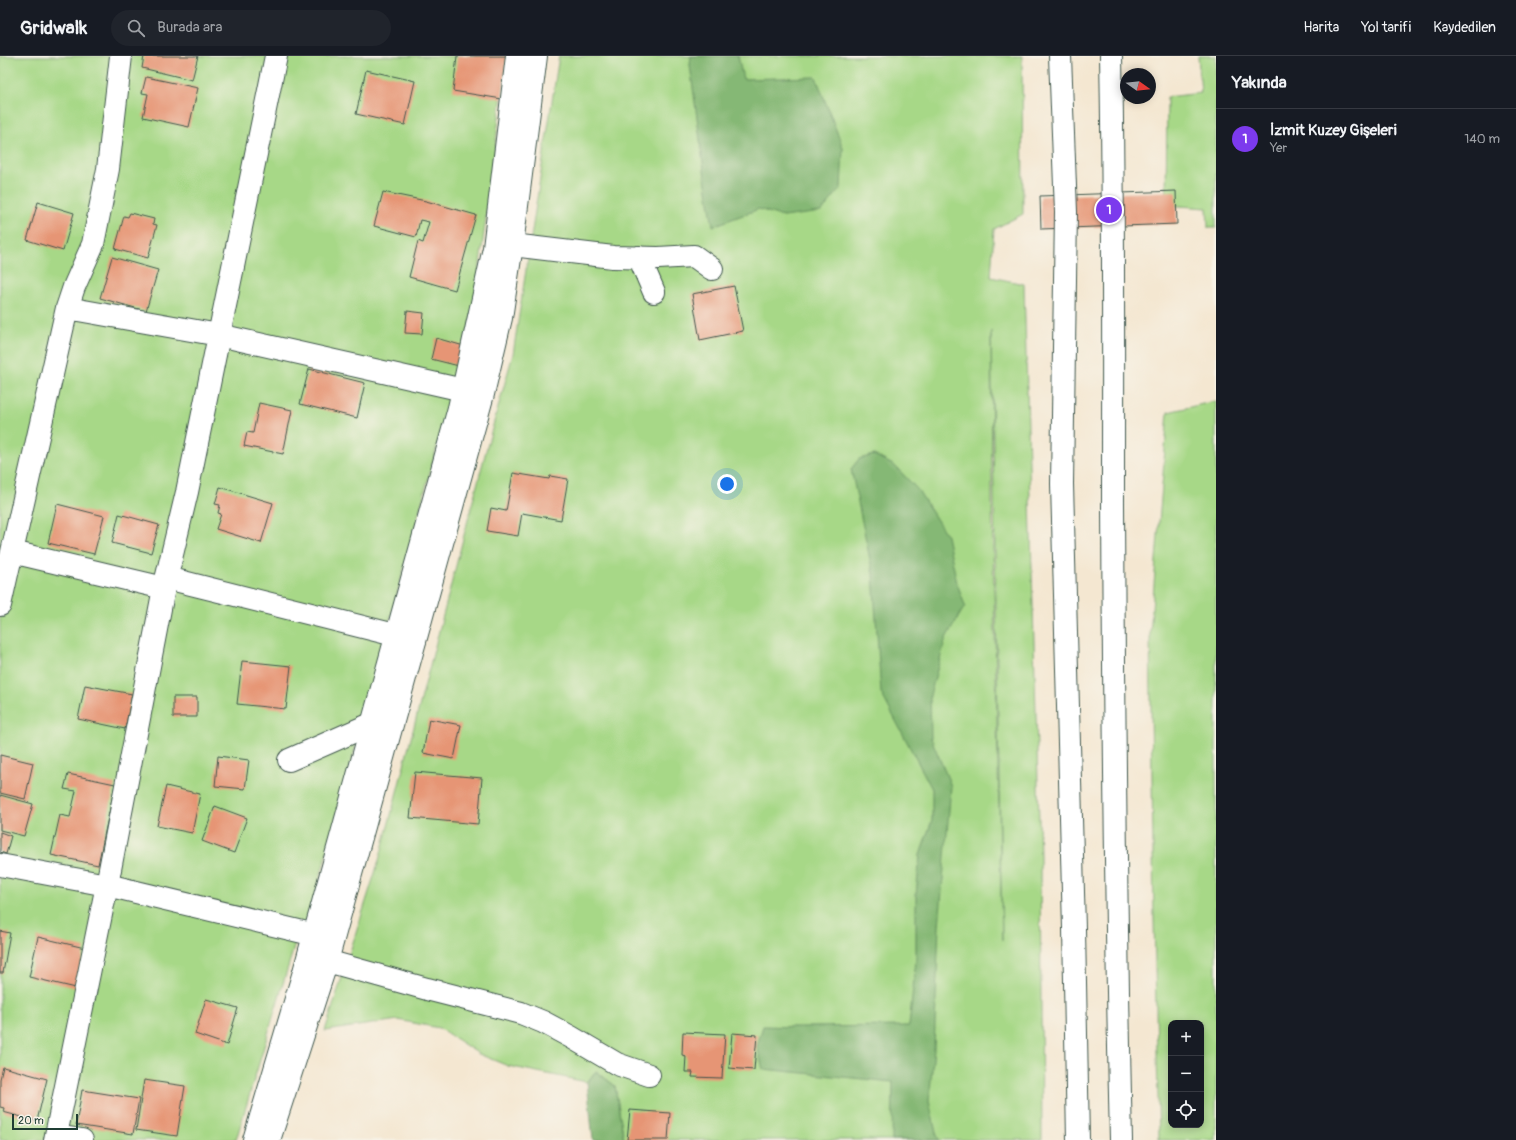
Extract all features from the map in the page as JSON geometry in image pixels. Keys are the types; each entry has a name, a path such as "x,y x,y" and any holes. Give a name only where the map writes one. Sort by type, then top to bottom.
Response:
{"main road":[{"path":"0,605 67,308 74,287 93,244 98,222 108,169 121,56"},
{"path":"82,1140 56,1138 166,583 187,492 276,56"},
{"path":"473,392 494,248 517,56"},
{"path":"269,1140 327,960 324,938 372,724 406,637 473,392 501,318 512,245 536,56"},
{"path":"1060,56 1066,212 1062,484 1078,1140"},
{"path":"1111,56 1114,210 1113,504 1117,945 1121,1140"},
{"path":"512,245 613,257 658,258 694,256 712,269"},
{"path":"639,257 654,292"},
{"path":"67,308 219,335 473,392"},
{"path":"0,529 24,498"},
{"path":"12,552 166,583 406,637"},
{"path":"254,1140 324,938 396,714 406,637"},
{"path":"289,760 396,714"},
{"path":"0,865 107,884 324,938"},
{"path":"327,960 427,989 520,1013 543,1022 617,1064 649,1074"}],"green space":[{"path":"0,56 507,56 474,310 311,911 294,947 236,1140 0,1140"},
{"path":"559,56 1022,56 1023,214 994,229 991,277 1024,284 1040,856 1042,1140 624,1140 615,1086 596,1071 587,1082 508,1066 479,1054 439,1028 398,1020 325,1031 380,857 487,447 513,354","holes":["991,331 1002,940 992,502"]},
{"path":"691,56 738,56 743,79 816,77 843,148 841,188 821,212 783,217 759,209 713,226 690,65"},
{"path":"1198,56 1216,56 1216,228 1208,228 1207,208 1166,205 1167,97 1201,93"},
{"path":"1216,401 1216,1140 1159,1140 1150,634 1168,412"},
{"path":"874,455 895,466 918,490 947,536 957,583 965,606 946,638 930,695 931,738 951,786 939,926 934,1049 929,1101 939,1140 892,1140 893,1082 763,1069 757,1046 763,1026 909,1026 916,959 916,895 920,855 932,820 932,789 881,693 873,574 851,469 859,459"},
{"path":"596,1071 615,1086 624,1140 593,1140 587,1082"}],"building":[{"path":"144,56 198,56 192,80 142,68"},
{"path":"457,56 507,56 502,99 453,91"},
{"path":"366,70 415,81 405,125 356,114"},
{"path":"146,77 198,88 189,127 143,117 148,94 142,93"},
{"path":"1176,191 1177,224 1041,229 1040,196"},
{"path":"383,192 426,201 476,215 455,290 409,277 418,241 423,243 429,222 420,220 416,237 374,226"},
{"path":"38,202 74,213 63,251 27,240"},
{"path":"130,213 154,219 153,224 157,225 148,258 115,249 124,216 128,217"},
{"path":"112,257 158,270 146,311 100,298"},
{"path":"734,286 743,331 700,340 692,294"},
{"path":"407,311 424,313 422,334 405,333"},
{"path":"436,338 464,346 459,366 431,359"},
{"path":"309,369 365,383 357,418 300,404"},
{"path":"259,403 292,410 283,454 244,446 247,432 253,433"},
{"path":"513,473 549,479 550,476 568,479 561,520 522,513 518,536 487,531 491,508 506,511"},
{"path":"220,487 273,503 261,543 216,529 221,514 218,513 220,505 215,504"},
{"path":"57,504 104,516 94,554 48,543"},
{"path":"119,514 159,525 151,553 112,543"},
{"path":"242,661 291,666 286,709 237,704"},
{"path":"85,685 132,694 125,729 78,719"},
{"path":"173,697 197,697 197,717 173,717"},
{"path":"429,719 461,725 454,759 423,753"},
{"path":"0,755 33,763 25,799 0,793"},
{"path":"218,756 249,760 245,789 215,786"},
{"path":"415,772 482,778 478,824 410,818"},
{"path":"68,774 115,784 98,865 51,855 60,815 70,817 76,791 64,789"},
{"path":"166,786 200,794 192,833 157,826"},
{"path":"0,795 33,804 24,836 0,830"},
{"path":"215,806 247,818 234,853 202,841"},
{"path":"0,832 11,836 6,854 0,852"},
{"path":"0,931 10,933 3,973 0,973"},
{"path":"38,937 85,948 76,988 29,977"},
{"path":"206,999 238,1008 227,1045 195,1034"},
{"path":"683,1032 725,1034 722,1078 692,1077 693,1072 685,1072 686,1056 682,1055"},
{"path":"732,1033 757,1035 754,1070 729,1068"},
{"path":"3,1067 47,1079 37,1121 3,1112 4,1108 0,1107 0,1079"},
{"path":"144,1080 185,1086 177,1136 136,1130"},
{"path":"82,1090 139,1099 133,1134 76,1125"},
{"path":"630,1110 670,1113 668,1140 627,1140"}],"place":[{"name":"İzmit Kuzey Gişeleri","path":"1109,210"}]}
